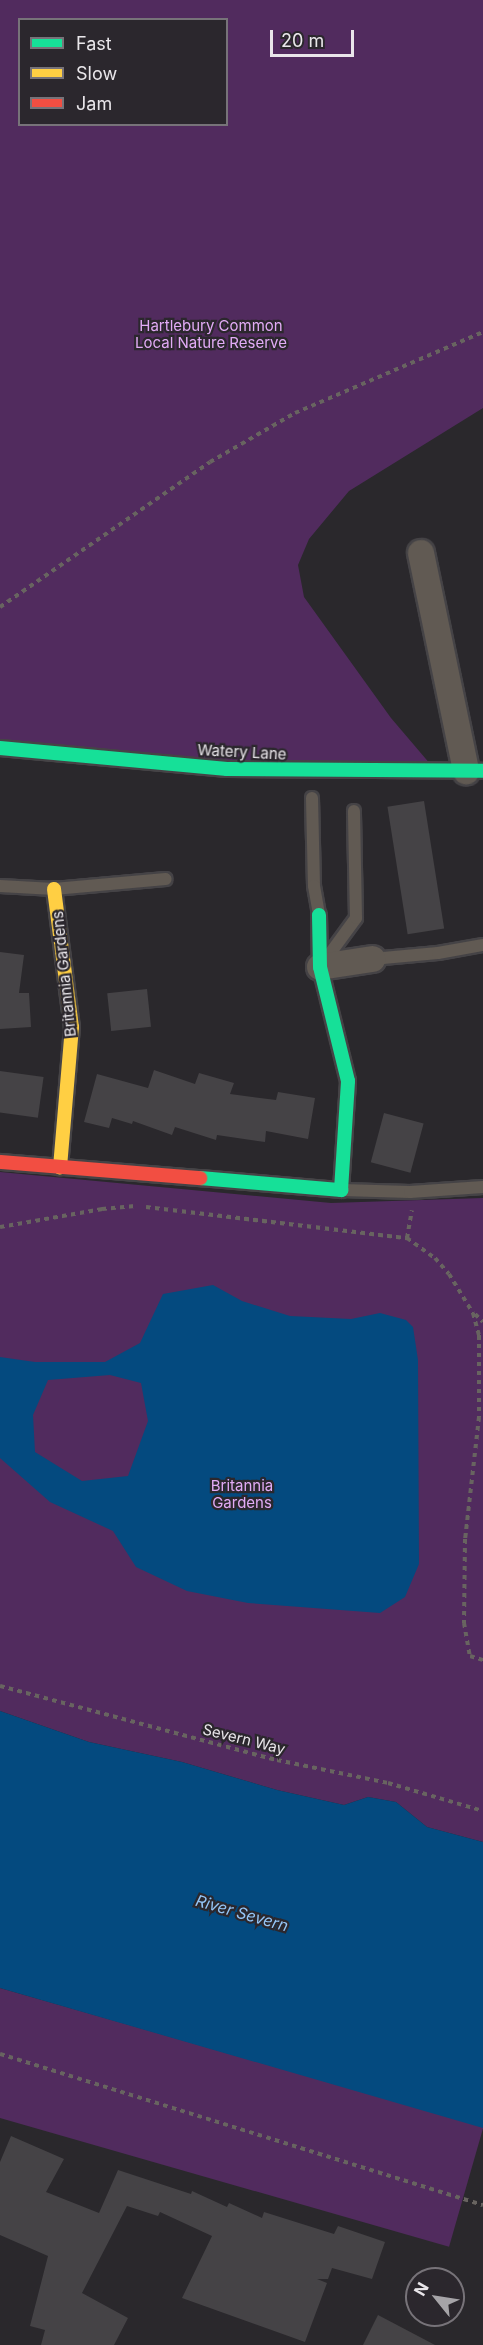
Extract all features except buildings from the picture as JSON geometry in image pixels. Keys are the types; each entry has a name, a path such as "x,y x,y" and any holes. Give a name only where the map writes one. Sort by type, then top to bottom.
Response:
{"street":[{"path":"421,553 474,771"},
{"name":"Watery Lane","path":"0,748 227,769 474,771"},
{"name":"Britannia Gardens","path":"54,889 72,1028 60,1167"},
{"path":"0,1162 341,1190 348,1081 320,967 319,915"},
{"path":"320,967 372,959"}],"lane":[{"path":"312,798 314,886 319,915"},
{"path":"320,967 356,918 354,811"},
{"path":"0,886 54,889 166,879"},
{"path":"372,959 438,953 483,945"},
{"path":"341,1190 410,1192 483,1187"}],"path":[{"path":"0,607 201,468 295,412 483,332"},
{"path":"407,1238 413,1202 410,1192"},
{"path":"0,1227 102,1209 139,1206 407,1238 435,1258 473,1312 483,1322"},
{"path":"473,1312 480,1353 479,1417 465,1539 464,1623 470,1656 483,1660"},
{"name":"Severn Way","path":"0,1686 277,1760 388,1783 483,1811"},
{"path":"0,2054 483,2205"}],"green space":[{"name":"Hartlebury Common Local Nature Reserve","path":"0,0 483,0 483,408 349,491 309,539 298,565 304,597 391,718 437,772 0,748"},
{"name":"Britannia Gardens","path":"0,1172 331,1203 483,1198 483,1842 427,1827 396,1802 368,1797 344,1805 277,1790 182,1762 89,1742 0,1711"},
{"path":"0,1988 483,2126 449,2247 0,2118"}],"water":[{"path":"213,1285 242,1301 290,1316 351,1319 380,1313 406,1320 413,1327 418,1360 419,1564 405,1597 380,1613 248,1603 187,1591 136,1567 113,1531 50,1502 0,1458 0,1357 35,1362 105,1362 140,1343 163,1294","holes":["110,1375 141,1383 148,1421 128,1476 82,1481 35,1452 33,1415 48,1380"]},
{"name":"River Severn","path":"0,1711 89,1742 182,1762 277,1790 344,1805 368,1797 396,1802 427,1827 483,1842 483,2128 0,1988"}],"traffic: fast":[{"path":"0,748 227,769 483,771"},
{"path":"200,1178 341,1190 348,1081 320,967 319,915"}],"traffic: slow":[{"path":"54,889 72,1027 60,1167"}],"traffic: jam":[{"path":"0,1162 200,1178"}]}
